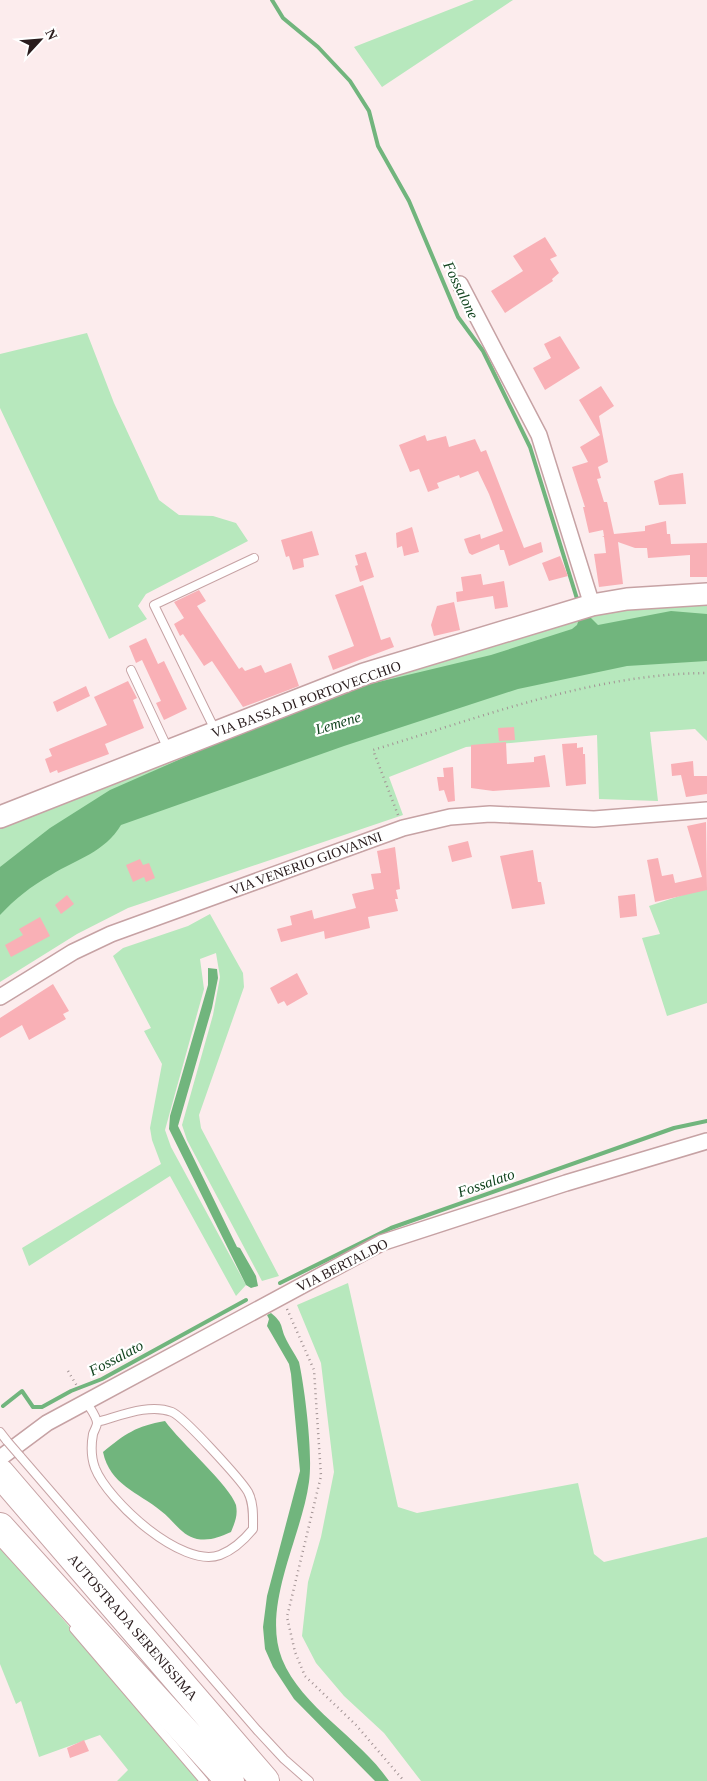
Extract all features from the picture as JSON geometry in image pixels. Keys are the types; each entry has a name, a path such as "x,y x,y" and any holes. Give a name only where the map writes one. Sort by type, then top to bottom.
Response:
{"highway":[{"name":"AUTOSTRADA SERENISSIMA","path":"5,1465 265,1781"},
{"path":"0,1527 230,1781"}],"street":[{"path":"460,284 539,435 583,608"},
{"name":"VIA BASSA DI PORTOVECCHIO","path":"0,817 364,674 583,608 627,599 707,594"},
{"name":"VIA VENERIO GIOVANNI","path":"0,997 73,952 111,934 403,828 450,817 490,814 594,819 707,810"},
{"name":"VIA BERTALDO","path":"5,1465 29,1435 47,1423 381,1244 566,1183 707,1141"}],"lane":[{"path":"216,732 154,605 254,558"},
{"path":"131,670 169,751"},
{"path":"87,1403 97,1422 91,1452 96,1469 114,1496 141,1523 170,1545 192,1555 219,1556 241,1543 253,1530 253,1511 248,1493 192,1428 172,1412 153,1409 97,1422"},
{"path":"0,1432 7,1441 5,1465 284,1760 309,1781"},
{"path":"70,1624 204,1781"}],"path":[{"path":"403,828 373,750 441,727 593,686 666,674 707,673"},
{"path":"281,1296 314,1370 321,1476 287,1617 295,1652 305,1676 356,1725 404,1781"},
{"path":"68,1371 76,1384"}],"shaded area":[{"path":"474,0 513,0 382,87 354,47"},
{"path":"87,333 114,403 159,500 179,515 213,516 236,523 248,541 146,594 138,606 147,619 109,639 0,408 0,354"},
{"path":"707,600 707,741 695,729 650,732 658,801 599,799 597,735 466,747 389,777 403,815 128,908 77,934 0,982 0,825 287,707 589,612"},
{"path":"707,887 707,1003 667,1016 642,938 660,934 649,906"},
{"path":"210,914 243,973 244,987 199,1115 201,1128 279,1276 262,1281 187,1140 182,1125 213,1015 220,977 216,953 200,959 204,989 165,1130 171,1147 246,1285 236,1296 170,1176 29,1266 22,1248 161,1164 152,1140 150,1128 162,1064 144,1031 151,1028 113,956 123,948 188,926"},
{"path":"348,1283 398,1507 417,1513 578,1483 594,1554 604,1562 707,1537 707,1781 421,1781 384,1733 344,1696 316,1663 302,1636 308,1582 321,1537 334,1472 321,1363 297,1305"},
{"path":"0,1546 202,1781 117,1781 128,1770 100,1735 39,1757 21,1701 16,1704 0,1664"}],"water":[{"name":"Lemene","path":"671,611 707,614 707,661 627,666 518,689 344,746 121,825 107,842 99,848 37,884 17,898 0,915 0,867 50,828 110,790 208,747 370,684 491,655 572,629 577,625 579,619 590,617 598,625"},
{"path":"208,968 217,969 218,978 212,1008 178,1126 237,1247 240,1248 256,1276 258,1286 251,1288 246,1285 169,1129 170,1116 208,985"},
{"path":"271,1313 279,1322 286,1340 299,1362 306,1405 310,1455 309,1482 305,1503 279,1594 276,1617 277,1638 282,1659 291,1677 303,1693 377,1765 389,1781 375,1781 294,1699 273,1667 265,1649 263,1627 267,1596 300,1471 291,1374 289,1364 267,1326 269,1319 267,1315"},
{"path":"165,1421 232,1497 237,1512 231,1532 211,1539 197,1539 187,1535 161,1511 126,1487 112,1472 103,1452 131,1432 146,1425"}],"building":[{"path":"545,237 557,256 550,259 559,273 552,279 553,281 505,313 491,291 523,271 513,256"},
{"path":"560,336 580,368 545,390 533,368 551,358 544,344"},
{"path":"601,386 614,406 599,416 608,462 598,467 601,478 597,479 604,502 607,502 614,534 645,531 645,526 666,521 667,534 670,534 671,544 707,543 707,577 690,577 690,555 648,558 647,548 635,548 618,542 623,584 599,587 594,554 606,553 604,537 602,536 604,536 603,530 589,533 583,507 585,507 572,467 588,462 580,447 600,435 579,400"},
{"path":"425,435 427,441 446,436 449,447 475,439 481,452 486,450 524,548 541,542 543,552 509,566 504,550 500,550 499,544 472,555 469,553 464,539 480,534 481,539 503,531 478,471 460,478 459,475 437,483 439,488 428,492 419,469 410,472 399,445"},
{"path":"683,473 686,504 659,505 654,481 670,475"},
{"path":"412,527 419,552 404,556 402,546 397,548 396,533"},
{"path":"312,531 319,555 303,559 304,567 293,570 289,556 286,557 281,540"},
{"path":"366,552 374,577 360,582 355,566 358,565 355,555"},
{"path":"560,556 568,576 549,581 542,563"},
{"path":"481,574 483,585 504,581 508,607 495,609 493,596 457,602 456,592 463,591 461,577"},
{"path":"363,585 381,640 390,637 394,647 333,670 328,656 354,646 335,595"},
{"path":"199,590 206,601 197,606 239,669 242,667 245,671 261,665 265,673 291,663 299,686 243,707 212,661 204,666 183,634 180,636 174,624 184,618 174,602"},
{"path":"454,602 460,630 434,636 431,625 437,606"},
{"path":"146,638 158,664 164,661 187,709 164,720 156,703 161,701 142,660 136,663 129,646"},
{"path":"128,681 137,698 133,700 144,728 105,744 109,754 58,773 57,770 50,773 45,759 52,756 49,749 107,725 94,697"},
{"path":"86,686 90,696 57,712 53,702"},
{"path":"514,727 515,740 499,741 498,728"},
{"path":"506,742 507,764 534,762 534,757 545,755 550,787 493,791 471,788 471,745"},
{"path":"577,743 577,748 583,747 583,754 585,754 586,784 566,786 562,744"},
{"path":"693,761 694,776 707,776 707,794 686,797 681,775 672,776 671,764"},
{"path":"453,767 455,801 448,802 444,790 439,791 437,777 444,777 443,768"},
{"path":"706,822 707,890 655,902 647,860 658,858 662,876 673,874 675,883 702,877 687,826"},
{"path":"468,841 472,857 452,862 448,846"},
{"path":"395,847 400,889 396,890 398,899 395,899 398,911 368,917 370,928 325,939 324,931 281,942 277,929 292,925 290,916 312,910 314,919 356,908 352,894 374,889 371,874 381,873 377,851"},
{"path":"533,850 538,882 541,882 545,904 512,909 500,856"},
{"path":"140,859 143,865 149,863 155,878 146,882 144,877 133,882 126,865"},
{"path":"635,894 637,916 620,918 618,896"},
{"path":"67,895 74,904 61,914 55,905"},
{"path":"40,917 50,936 11,957 5,945 23,935 19,929"},
{"path":"297,973 308,994 287,1006 284,1001 278,1004 270,988"},
{"path":"53,984 69,1011 63,1014 66,1019 29,1040 22,1025 0,1038 0,1018"},
{"path":"84,1740 89,1751 70,1758 67,1748"}],"waterway":[{"name":"Fossalone","path":"272,0 283,18 318,47 350,81 369,111 378,146 409,201 458,317 483,351 530,447 578,602"},
{"name":"Fossalato","path":"280,1283 391,1228 674,1128 707,1121"},
{"name":"Fossalato","path":"3,1406 22,1391 33,1407 42,1407 71,1391 102,1379 246,1300"}]}
